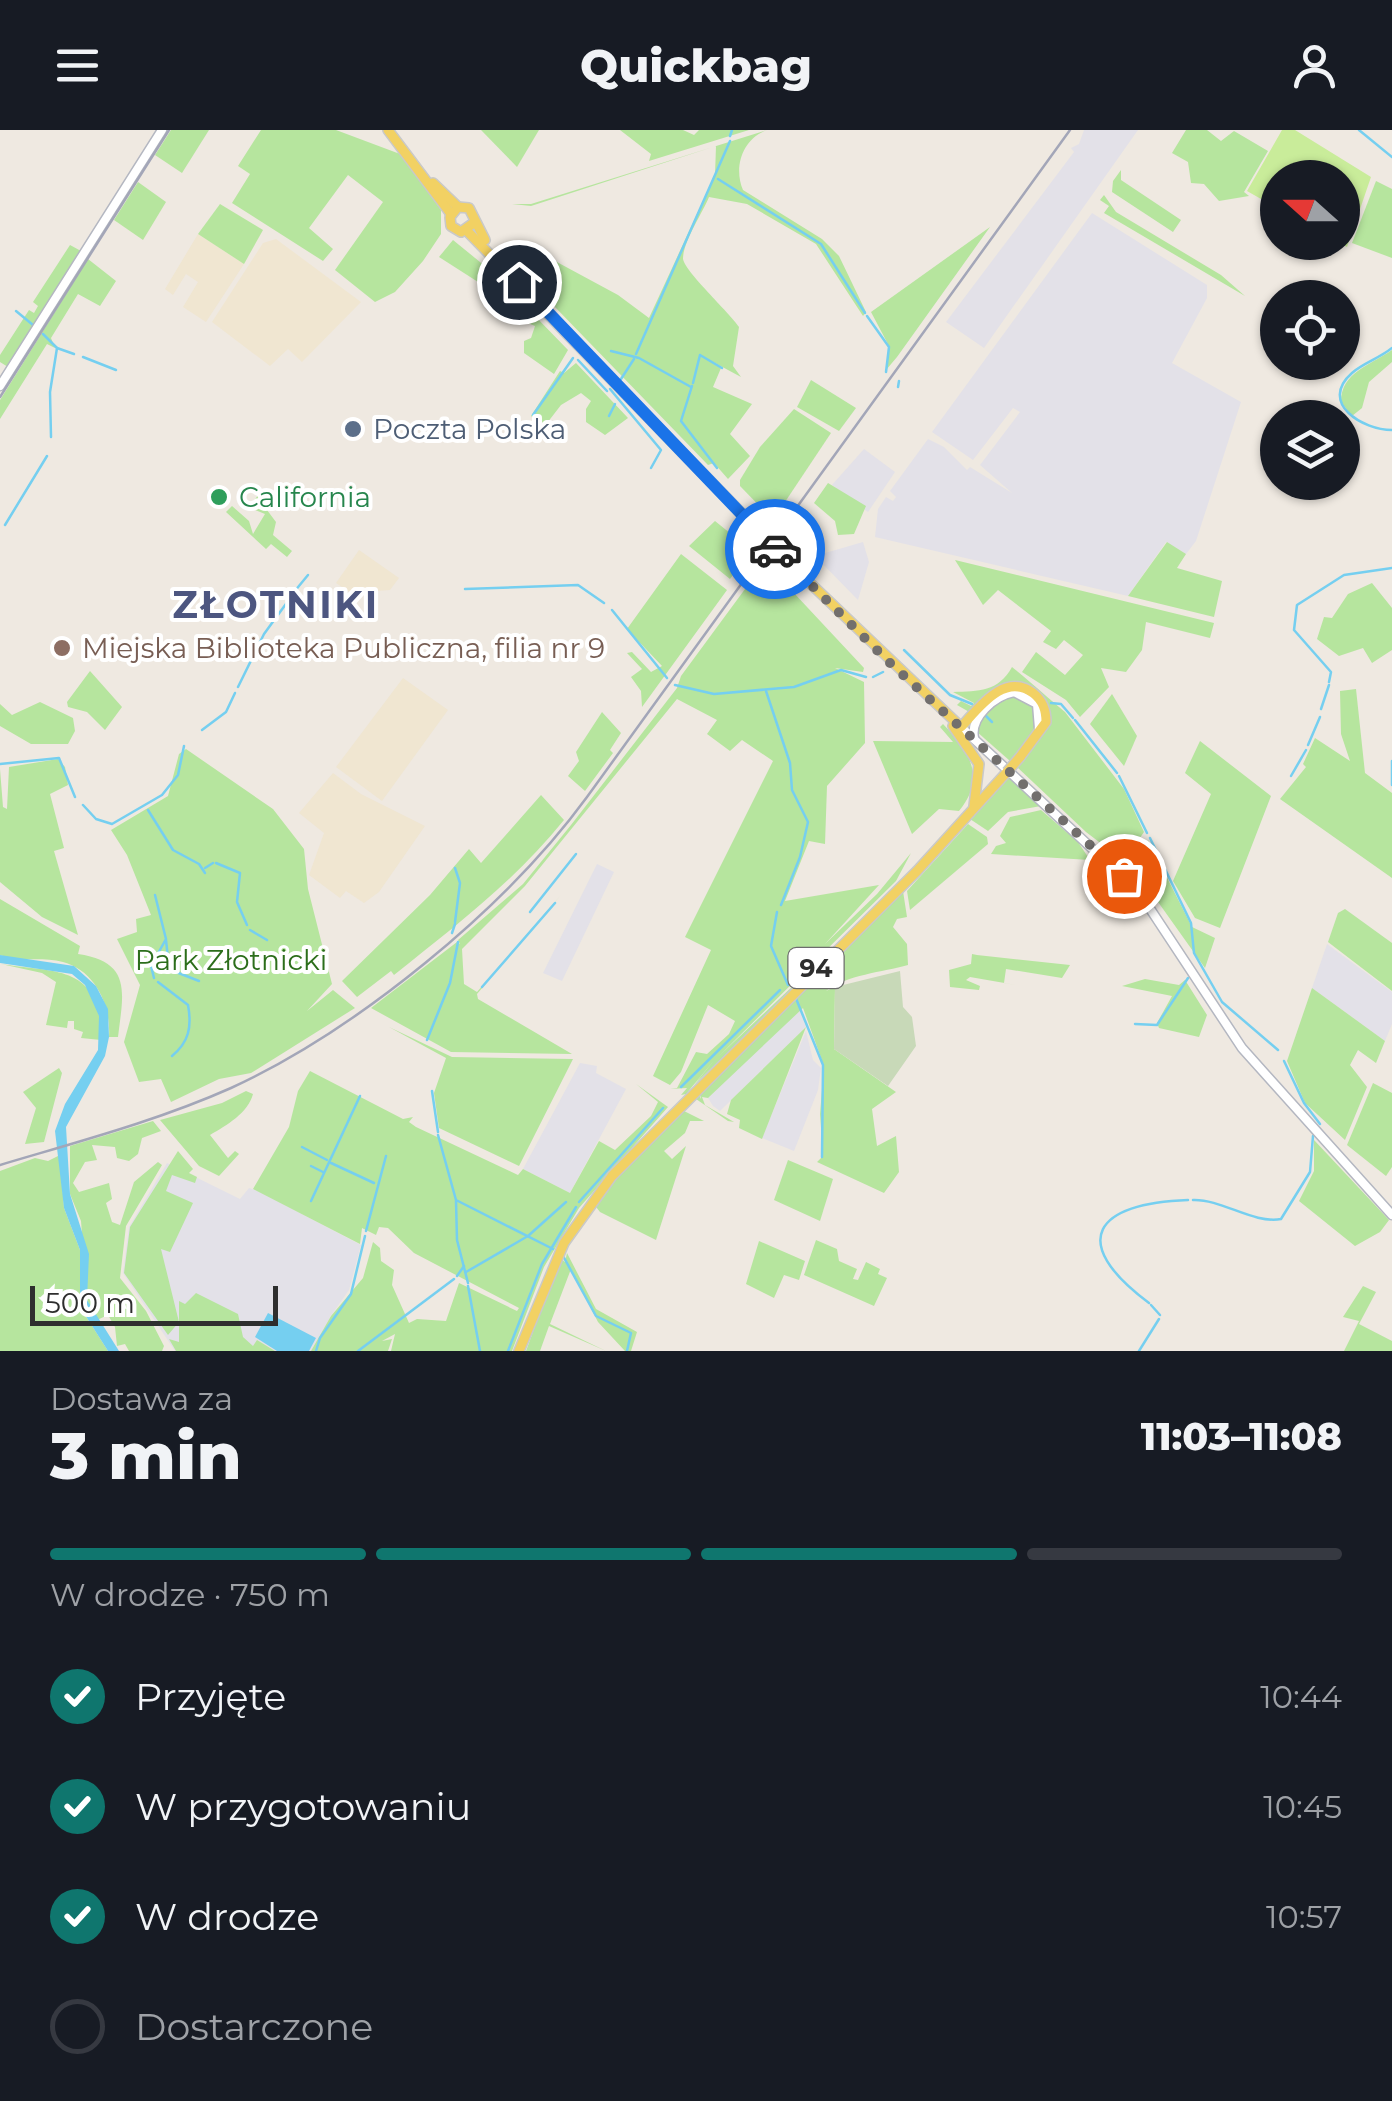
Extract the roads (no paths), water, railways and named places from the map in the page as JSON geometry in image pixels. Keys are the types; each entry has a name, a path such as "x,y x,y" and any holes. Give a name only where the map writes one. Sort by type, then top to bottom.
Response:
{"main road":[{"path":"0,386 162,130"},
{"path":"388,130 454,211 453,228 467,231 500,262 801,576 1139,892 1242,1048 1392,1214"},
{"path":"454,211 470,210 500,262"},
{"path":"467,231 474,222"},
{"path":"961,727 992,694 1018,687 1032,692 1045,710 1044,729 1035,739"},
{"path":"974,738 976,720 998,697 1014,692 1030,698 1039,709 1035,739"},
{"path":"949,717 979,764 977,803"},
{"name":"94","path":"519,1351 564,1243 612,1176 962,821 1035,739"}],"water":[{"path":"0,955 74,966 96,986 108,1009 105,1056 66,1127 70,1194 89,1254 87,1300 119,1351 108,1351 80,1307 80,1250 64,1208 55,1131 65,1104 98,1050 99,1016 85,985 72,974 0,963"},
{"path":"268,1313 316,1338 309,1351 277,1351 255,1337"}],"waterway":[{"path":"730,136 732,130"},
{"path":"1359,130 1392,157"},
{"path":"636,354 730,141"},
{"path":"718,179 821,244 865,313"},
{"path":"538,280 544,295"},
{"path":"16,311 33,325"},
{"path":"867,316 889,347 886,372"},
{"path":"43,334 57,348 50,392 51,437"},
{"path":"57,348 74,354"},
{"path":"1392,348 1352,373 1340,395 1348,413 1358,420 1392,430"},
{"path":"611,351 639,358 691,387"},
{"path":"693,383 700,355 722,368"},
{"path":"83,357 116,370"},
{"path":"533,415 573,358"},
{"path":"621,379 634,359"},
{"path":"578,360 607,391"},
{"path":"898,387 899,381"},
{"path":"692,386 681,421 717,468"},
{"path":"610,389 661,450 651,468"},
{"path":"609,416 615,404"},
{"path":"5,525 47,456"},
{"path":"1329,682 1331,672 1294,630 1297,605 1344,575 1392,568"},
{"path":"294,592 308,575"},
{"path":"465,589 578,585 604,603"},
{"path":"238,687 264,634 291,597"},
{"path":"612,610 667,678"},
{"path":"904,650 950,695 972,704"},
{"path":"675,685 714,694 794,687 841,670 866,677"},
{"path":"873,677 883,672"},
{"path":"1321,709 1329,685"},
{"path":"766,691 790,763 792,790 808,822 800,857 781,905"},
{"path":"202,730 226,712 235,693"},
{"path":"1051,703 1061,704 1073,718"},
{"path":"986,716 992,722"},
{"path":"1308,745 1320,717"},
{"path":"1075,720 1117,773"},
{"path":"83,805 96,819 112,824 162,795 178,775 184,746"},
{"path":"1291,776 1306,750"},
{"path":"0,764 59,758 75,797"},
{"path":"1392,761 1392,785"},
{"path":"1119,776 1147,833"},
{"path":"148,810 173,850 199,864 205,873"},
{"path":"1150,838 1191,923 1194,953 1222,1002 1278,1050"},
{"path":"530,912 576,854"},
{"path":"205,868 213,863"},
{"path":"216,863 240,873 237,902 247,925"},
{"path":"455,868 460,883 455,922"},
{"path":"154,978 151,966 166,939 155,895"},
{"path":"482,987 555,903"},
{"path":"777,912 771,946 788,985"},
{"path":"452,933 455,924"},
{"path":"250,930 267,940"},
{"path":"166,940 169,968"},
{"path":"427,1040 450,983 458,942"},
{"path":"171,970 199,981"},
{"path":"1135,1024 1157,1025 1188,978"},
{"path":"158,982 188,1005 188,1034 172,1056"},
{"path":"681,1087 780,990"},
{"path":"795,996 823,1065 822,1157"},
{"path":"1284,1061 1304,1103 1320,1124"},
{"path":"432,1091 438,1132"},
{"path":"311,1201 360,1096"},
{"path":"579,1202 663,1108"},
{"path":"438,1135 456,1200 553,1249"},
{"path":"1193,1200 1260,1218 1281,1219 1310,1172 1313,1136"},
{"path":"302,1147 327,1160"},
{"path":"366,1231 386,1156"},
{"path":"331,1163 374,1183"},
{"path":"311,1166 323,1172"},
{"path":"1149,1303 1107,1261 1101,1244 1103,1229 1113,1218 1131,1209 1188,1200"},
{"path":"456,1201 457,1240 468,1283"},
{"path":"466,1272 528,1236 566,1202"},
{"path":"508,1351 542,1264 576,1207"},
{"path":"316,1351 320,1338 351,1294 365,1236"},
{"path":"562,1254 596,1316 631,1333 627,1351"},
{"path":"457,1276 464,1266"},
{"path":"358,1351 454,1279"},
{"path":"468,1286 480,1351"},
{"path":"1151,1305 1160,1315"},
{"path":"1139,1351 1159,1319"}],"tram line":[{"path":"0,397 169,130"}],"railway":[{"path":"0,1165 175,1111 231,1088 328,1034 426,963 472,923 514,882 587,797 1070,130"}],"place":[{"name":"Poczta Polska","path":"353,429"},
{"name":"California","path":"219,497"},
{"name":"Miejska Biblioteka Publiczna, filia nr 9","path":"62,648"}],"district":[{"name":"ZŁOTNIKI","path":"276,605"}],"park label":[{"name":"Park Złotnicki","path":"231,960"}]}
